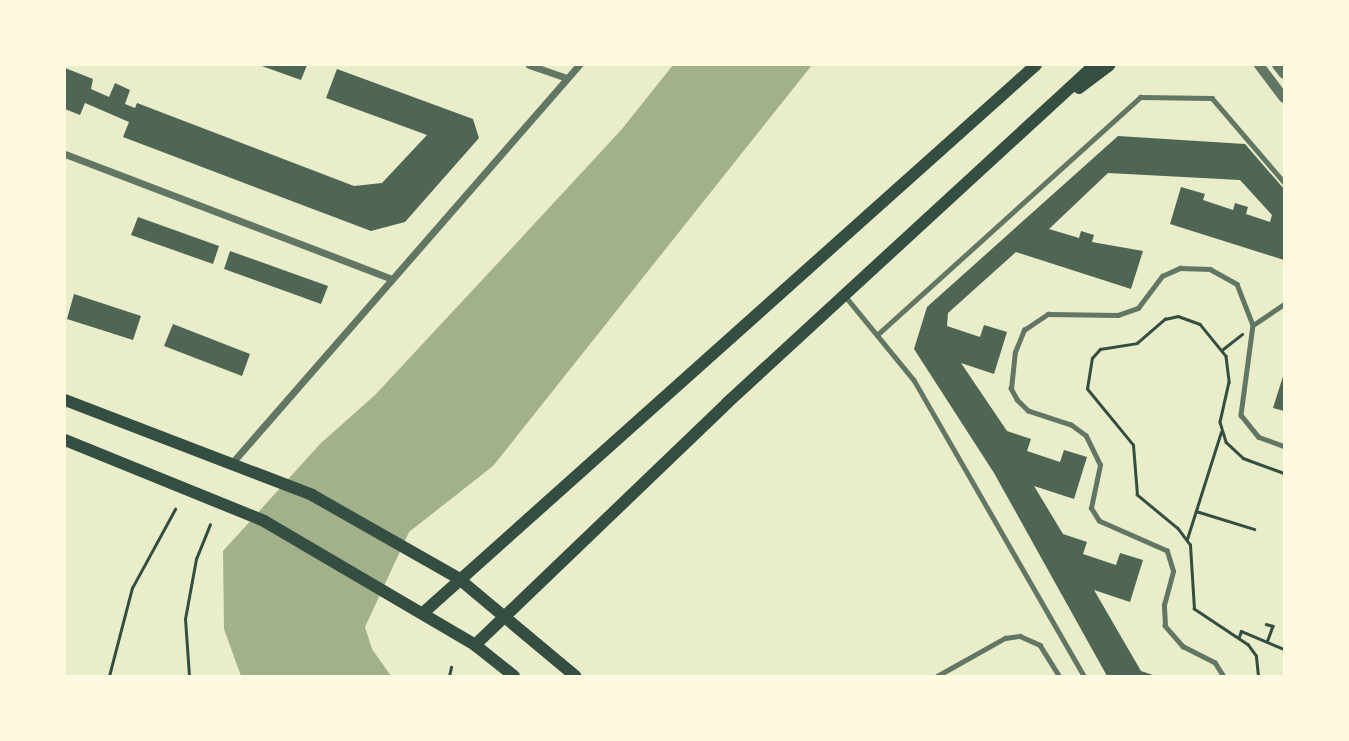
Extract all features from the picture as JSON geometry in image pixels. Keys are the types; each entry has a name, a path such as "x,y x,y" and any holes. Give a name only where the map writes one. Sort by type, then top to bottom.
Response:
{"main road":[{"path":"423,613 458,578 1036,65"},
{"path":"475,645 1094,65"},
{"path":"1011,143 1109,65"},
{"path":"65,400 312,495 458,578 575,676"},
{"path":"65,440 264,521 475,645 513,676"}],"street":[{"path":"529,65 567,78"},
{"path":"231,464 390,278 579,65"},
{"path":"1259,65 1284,98"},
{"path":"1277,65 1284,74"},
{"path":"65,154 390,278"}],"lane":[{"path":"877,335 1140,96 1212,98 1284,182"},
{"path":"1223,676 1215,663 1178,642 1165,626 1164,605 1173,570 1167,551 1098,521 1091,508 1100,465 1098,454 1071,425 1028,411 1011,389 1011,371 1024,330 1048,314 1118,315 1138,308 1162,276 1181,268 1209,270 1237,284 1253,325 1241,415 1259,437 1284,446"},
{"path":"845,296 914,380 1084,676"},
{"path":"1253,325 1284,304"},
{"path":"937,676 1005,638 1020,636 1040,645 1059,676"}],"path":[{"path":"1187,540 1136,495 1133,445 1094,401 1087,389 1087,368 1100,349 1137,343 1165,319 1178,316 1200,324 1222,350 1230,382 1221,432 1187,540 1195,575 1194,610 1239,637 1256,656 1258,676"},
{"path":"1222,350 1253,325"},
{"path":"1221,432 1244,458 1284,473"},
{"path":"108,676 132,587 175,509"},
{"path":"1196,511 1254,529"},
{"path":"189,676 185,619 196,559 210,525"},
{"path":"1266,624 1273,626 1268,641"},
{"path":"1239,637 1241,631 1284,649"},
{"path":"449,676 451,667"}],"shaded area":[{"path":"673,65 812,65 493,466 409,532 365,627 372,649 391,676 241,676 224,629 223,551 321,443 375,395 511,249 622,129"}],"building":[{"path":"259,65 307,65 301,80"},
{"path":"65,68 93,79 91,89 109,97 115,83 130,90 125,104 135,108 137,103 354,186 382,183 427,135 326,98 337,69 473,119 479,138 405,222 371,231 123,137 129,122 85,103 80,115 65,109"},
{"path":"1118,136 1245,144 1284,189 1284,260 1170,224 1181,187 1205,194 1203,200 1233,210 1235,203 1248,207 1246,214 1270,222 1272,215 1240,180 1108,173 1049,229 1079,238 1081,231 1094,235 1092,242 1143,251 1131,289 1016,252 948,313 947,326 980,337 984,325 1007,332 994,374 961,363 1007,431 1031,439 1027,451 1060,462 1064,450 1087,457 1074,499 1034,486 1063,534 1087,542 1083,554 1116,565 1120,553 1143,560 1130,602 1094,590 1141,671 1156,676 1107,676 994,473 914,349 927,307"},
{"path":"138,217 219,246 213,264 131,235"},
{"path":"230,251 328,286 321,304 224,269"},
{"path":"74,294 141,316 133,340 67,319"},
{"path":"173,324 250,354 242,376 164,346"},
{"path":"1284,373 1284,411 1273,408"}]}
